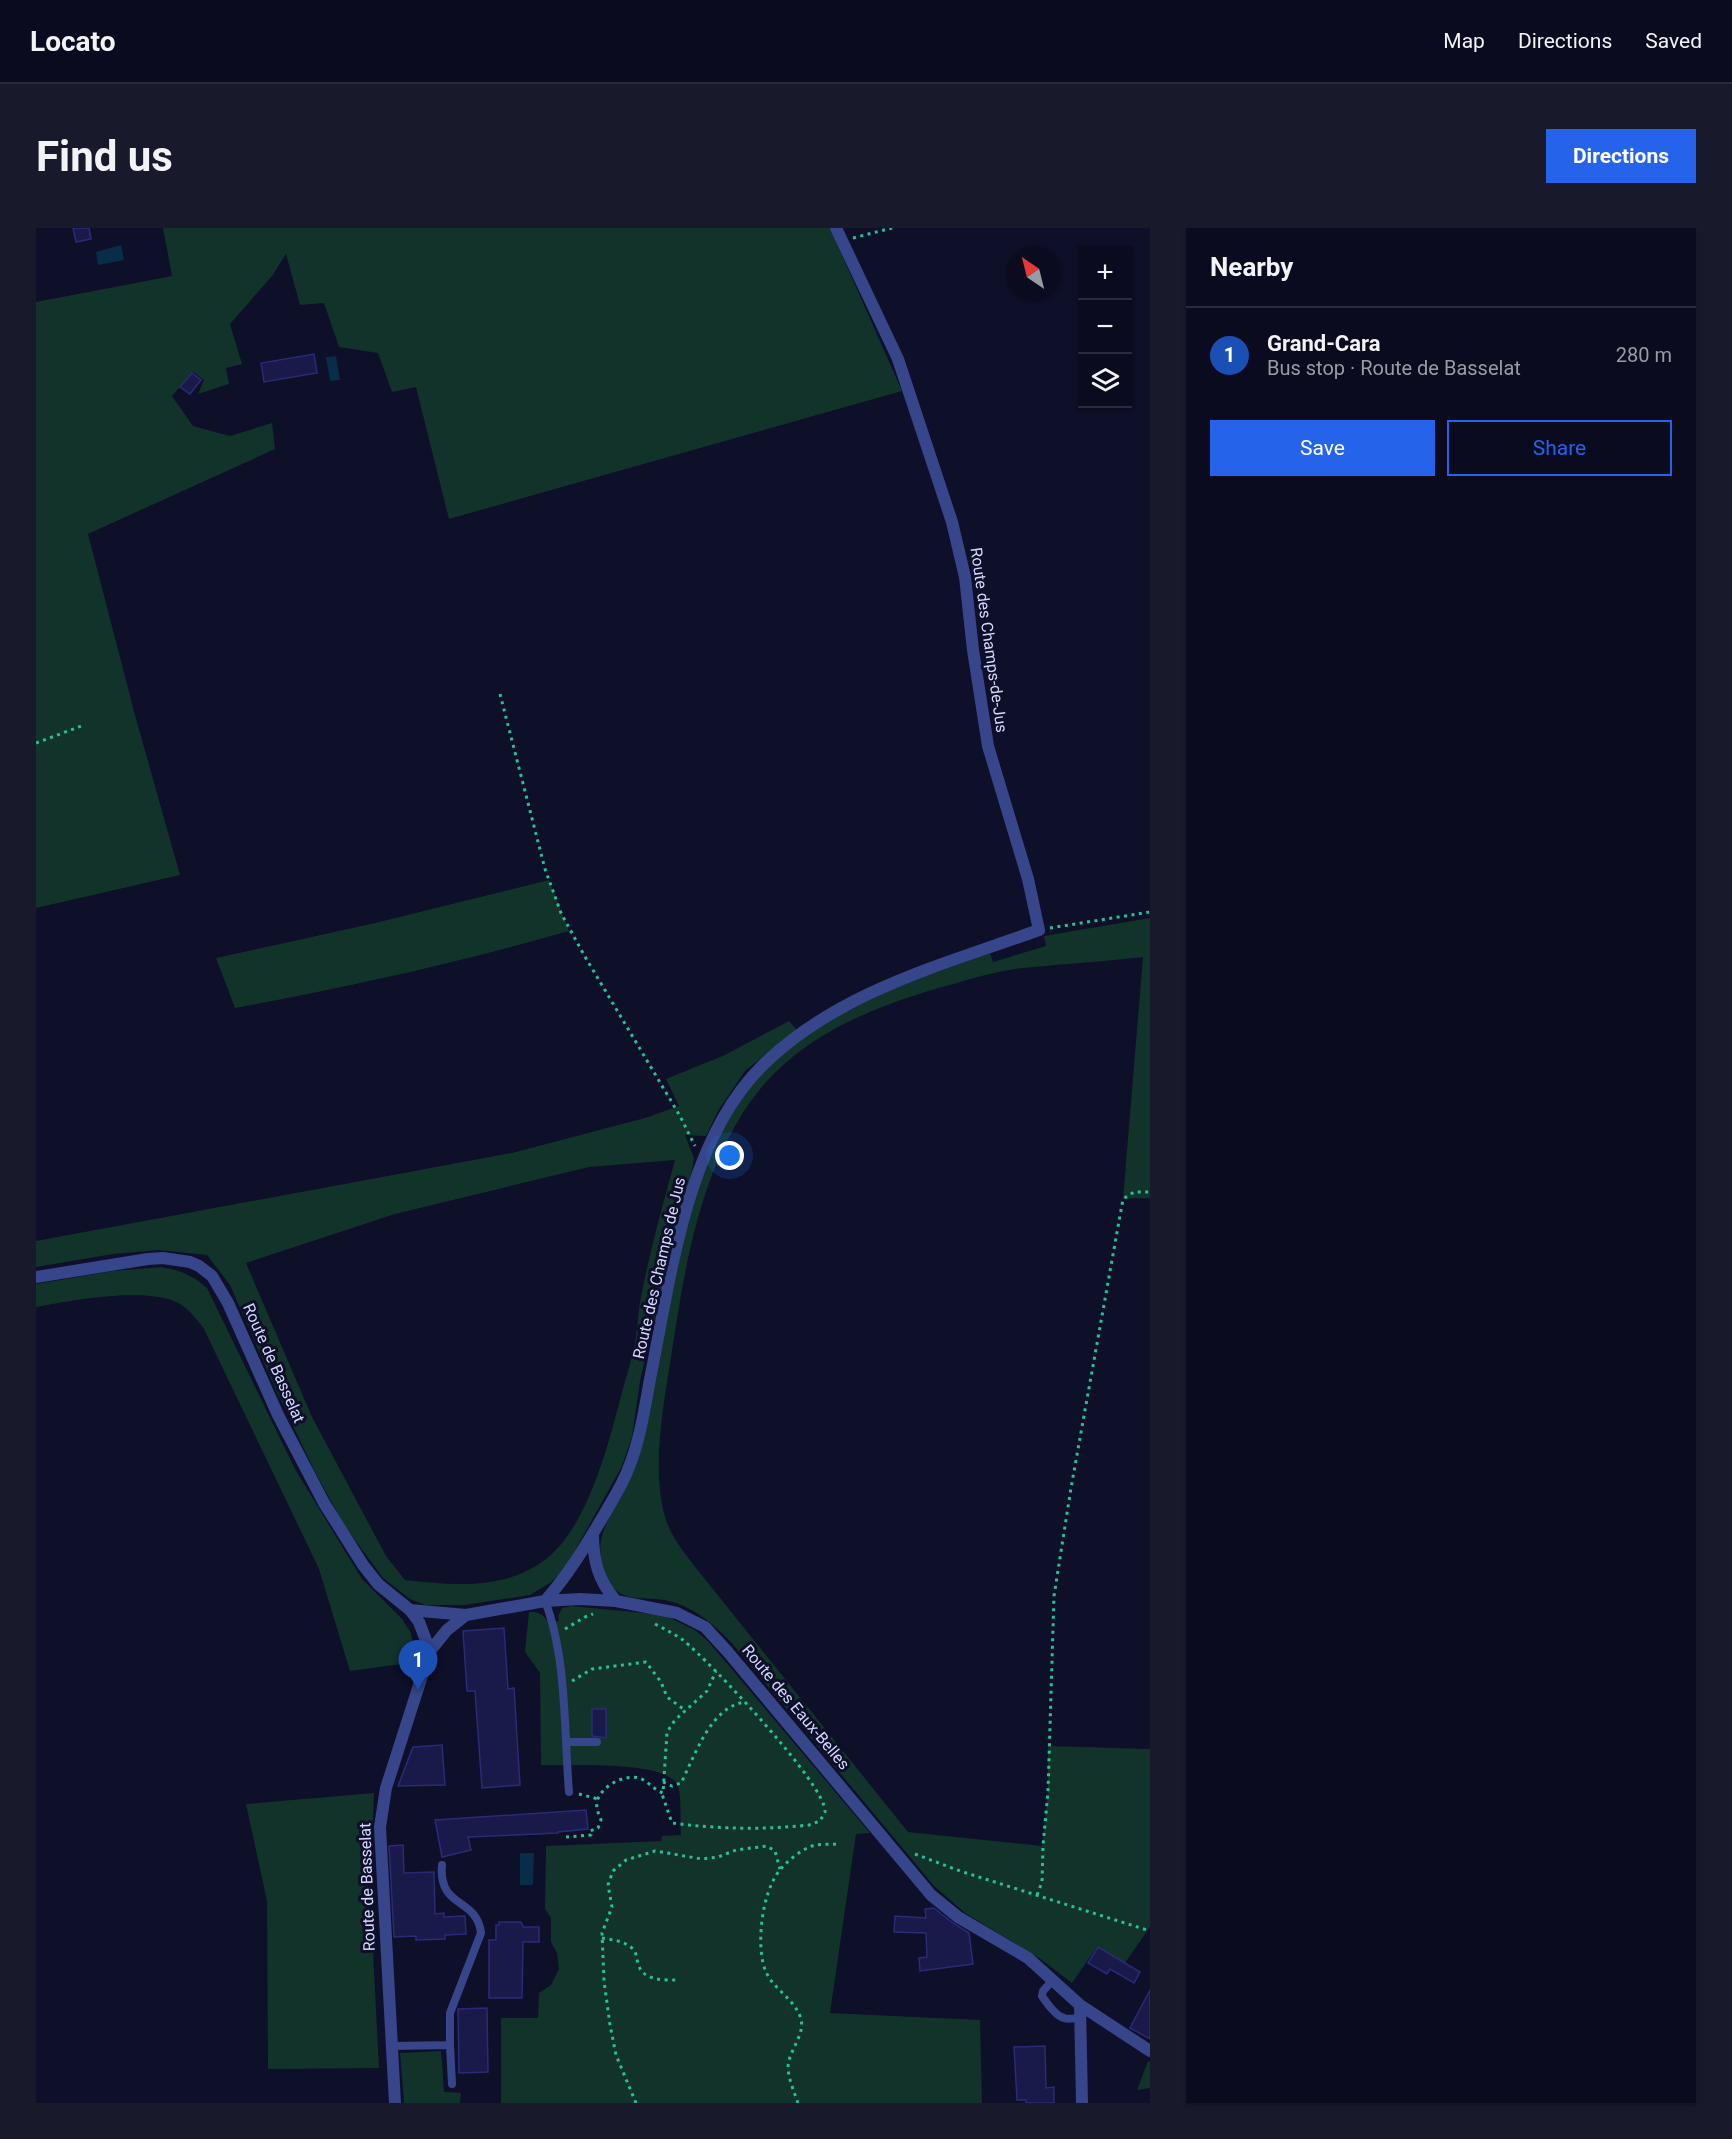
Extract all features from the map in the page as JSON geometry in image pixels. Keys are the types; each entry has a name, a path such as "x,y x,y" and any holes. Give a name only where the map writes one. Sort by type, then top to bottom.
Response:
{"street":[{"name":"Route des Champs-de-Jus","path":"836,228 898,359 952,522 965,577 972,650 988,746 1028,879 1039,930"},
{"name":"Route des Champs de Jus","path":"545,1601 570,1571 622,1483 638,1439 668,1288 690,1198 702,1161 722,1118 738,1092 762,1066 811,1027 856,999 884,986 1039,930"},
{"name":"Route de Basselat","path":"36,1276 148,1259 190,1262 207,1271 228,1303 296,1452 329,1512 373,1577 410,1610 425,1635 430,1651 386,1788 380,1827 395,2103"},
{"path":"594,1533 593,1554 598,1575 616,1601"},
{"name":"Route des Eaux-Belles","path":"466,1615 545,1601 580,1599 616,1601 677,1613 705,1627 728,1651 885,1837 931,1895 958,1917 1028,1958 1053,1980 1080,2011 1150,2051"},
{"path":"410,1610 466,1615"},
{"path":"430,1651 447,1630 466,1615"},
{"path":"1080,2011 1082,2103"}],"lane":[{"path":"545,1601 555,1633 567,1742 569,1792"},
{"path":"567,1742 597,1742"},
{"path":"442,1864 442,1883 447,1893 452,1899 474,1913 481,1933 450,2013 452,2084"},
{"path":"1053,1980 1043,1991 1042,1996 1045,2000 1061,2017 1080,2011"},
{"path":"391,2046 450,2045"}],"path":[{"path":"842,240 892,228"},
{"path":"500,694 545,869 561,913 680,1116 702,1161"},
{"path":"36,743 84,725"},
{"path":"1039,930 1150,912"},
{"path":"1037,1895 1042,1882 1054,1596 1071,1488 1123,1199 1134,1192 1150,1192"},
{"path":"555,1633 585,1617 596,1614"},
{"path":"652,1621 682,1640 716,1671 799,1766 821,1797 825,1808 822,1819 816,1824 740,1829 672,1823 662,1794 667,1731 675,1720 707,1691 716,1671"},
{"path":"561,1682 575,1680 592,1669 646,1662 661,1682 667,1697 686,1712"},
{"path":"663,1782 672,1786 681,1783 695,1751 722,1712 733,1705 745,1702"},
{"path":"566,1837 591,1835 591,1831 598,1828 601,1820 597,1809 598,1799 617,1780 638,1778 662,1794"},
{"path":"569,1792 598,1799"},
{"path":"798,2103 788,2067 792,2050 801,2032 801,2020 792,2003 767,1975 760,1948 761,1928 767,1899 780,1869 810,1846 836,1844"},
{"path":"636,2103 621,2068 612,2038 604,1982 602,1933 612,1907 608,1881 613,1871 620,1863 655,1851 702,1859 718,1857 736,1850 767,1846 775,1851 780,1869"},
{"path":"915,1854 1150,1931"},
{"path":"602,1938 621,1942 631,1947 636,1953 640,1968 646,1975 657,1980 678,1980"}],"green space":[{"path":"163,228 830,228 902,391 449,519 416,387 392,392 378,353 339,347 324,303 300,305 286,254 272,276 230,324 242,364 226,368 229,384 198,394 204,380 193,372 172,396 193,426 230,436 272,423 275,449 88,534 180,875 36,908 36,302 172,276"},
{"path":"549,880 569,931 403,974 235,1008 216,958 375,923"},
{"path":"1150,918 1150,1198 1123,1199 1143,957 1000,972 912,996 853,1019 801,1051 777,1071 756,1094 724,1147 702,1204 687,1262 660,1434 661,1497 665,1517 674,1538 908,1832 1042,1846 1048,1791 1048,1746 1150,1749 1150,1927 1125,1963 1097,1947 1072,1983 1039,1958 965,1913 934,1886 730,1641 705,1619 684,1606 666,1600 636,1598 619,1593 604,1575 600,1548 604,1529 631,1475 694,1201 720,1132 742,1096 754,1082 780,1056 809,1033 840,1014 895,988 990,953 993,962 1046,946 1044,936"},
{"path":"789,1021 797,1030 745,1071 718,1111 706,1136 685,1135 694,1158 692,1171 675,1230 640,1381 632,1437 622,1466 560,1575 530,1595 465,1605 425,1605 410,1599 383,1578 344,1525 315,1472 230,1285 207,1255 158,1250 113,1254 36,1267 36,1241 512,1153 645,1118 679,1106 666,1079 725,1055","holes":["675,1160 656,1231 640,1302 636,1338 615,1420 594,1486 573,1528 546,1559 513,1576 496,1581 459,1584 405,1580 386,1556 312,1417 246,1263 395,1214 589,1167"]},
{"path":"161,1267 186,1274 207,1288 295,1469 362,1579 402,1619 411,1633 416,1662 350,1671 319,1569 204,1329 187,1309 174,1301 143,1295 106,1296 36,1307 36,1284 113,1271"},
{"path":"571,1606 664,1615 695,1630 708,1641 870,1833 856,1834 830,2013 980,2020 982,2103 501,2103 501,2018 538,2018 539,1993 551,1985 559,1969 557,1953 551,1942 551,1918 545,1909 546,1846 661,1841 662,1836 681,1835 679,1788 668,1776 654,1771 614,1766 541,1765 540,1673 525,1652 529,1612 540,1614 548,1622 559,1621 558,1616 562,1608"},
{"path":"374,1793 370,1892 379,2068 268,2069 267,1901 246,1804"},
{"path":"441,2051 444,2092 461,2093 460,2103 404,2103 400,2053"},
{"path":"1148,2061 1150,2062 1150,2088 1137,2090"}],"water":[{"path":"121,245 124,260 98,265 96,252"},
{"path":"336,356 340,380 330,381 326,357"},
{"path":"520,1853 534,1853 533,1885 520,1885"}],"building":[{"path":"73,228 89,228 91,239 76,242"},
{"path":"314,354 317,373 264,382 261,363"},
{"path":"192,373 201,380 190,394 180,387"},
{"path":"504,1628 508,1689 514,1688 520,1785 482,1788 475,1691 467,1691 463,1631"},
{"path":"592,1709 606,1709 606,1738 592,1736"},
{"path":"442,1745 445,1785 398,1786 413,1747"},
{"path":"586,1810 588,1829 558,1833 468,1837 471,1850 442,1857 435,1820"},
{"path":"403,1845 404,1873 434,1872 435,1914 444,1913 444,1917 465,1916 466,1934 445,1935 445,1939 416,1940 416,1936 394,1937 389,1846"},
{"path":"934,1908 969,1933 973,1964 920,1971 919,1958 927,1957 926,1933 894,1932 895,1916 926,1918 925,1909"},
{"path":"499,1922 521,1922 523,1927 539,1927 539,1942 523,1942 522,1998 489,1998 489,1940 496,1940 496,1925 499,1925"},
{"path":"1098,1947 1140,1972 1134,1983 1110,1969 1107,1974 1088,1963"},
{"path":"1150,1990 1150,2039 1130,2028"},
{"path":"487,2008 488,2072 459,2073 458,2009"},
{"path":"1045,2046 1046,2088 1054,2087 1054,2103 1026,2103 1026,2100 1017,2100 1014,2047"}],"place":[{"name":"Grand-Cara","path":"418,1690"}]}
